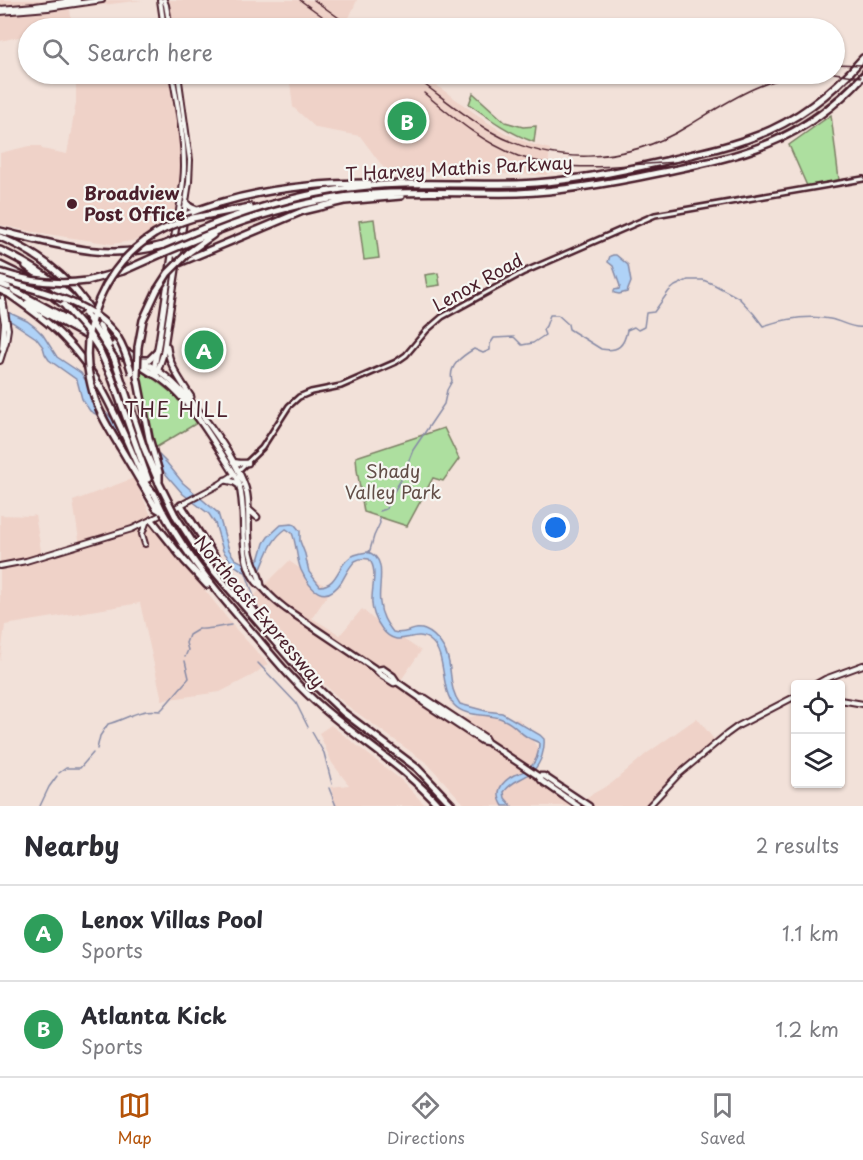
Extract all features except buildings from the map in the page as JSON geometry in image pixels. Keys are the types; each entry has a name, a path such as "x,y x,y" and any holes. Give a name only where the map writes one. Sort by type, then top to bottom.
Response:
{"highway":[{"name":"T Harvey Mathis Parkway","path":"845,77 863,58"},
{"name":"T Harvey Mathis Parkway","path":"0,272 38,282 87,281 123,271 234,225 290,207 330,199 397,192 519,193 579,188 739,155 782,138 813,120 841,98 863,76"},
{"name":"T Harvey Mathis Parkway","path":"0,231 95,252 131,252 162,245 236,215 273,203 329,191 395,184 518,184 572,180 623,171 727,146 769,131 806,110 838,84"},
{"path":"178,218 240,197 306,186 381,182 395,184"},
{"path":"173,250 178,261 284,218 321,206 378,198 460,193"},
{"path":"186,203 197,210"},
{"path":"164,515 156,508 108,428 99,408 89,376 88,339 92,318 100,296 124,260 156,234 193,218 273,203"},
{"path":"135,374 143,321 157,290 168,273 211,236 234,225"},
{"name":"Northeast Expressway","path":"0,237 33,254 62,276 82,298 100,326 114,358 144,448 159,483 175,515 203,558 292,662 330,700 417,768 453,806"},
{"path":"1,254 38,274 62,293 78,310 96,337 99,349"},
{"path":"1,254 26,262 66,291 85,313 114,358"},
{"name":"Northeast Expressway","path":"0,266 33,281 64,305 87,331 109,370 144,470 164,515 194,562 223,598 281,667 309,696 341,724 411,777 440,806"},
{"path":"0,281 140,360 156,372"},
{"path":"0,281 69,302 83,308 107,324 118,338 135,374 159,472 159,483"},
{"path":"0,290 156,372"},
{"path":"9,294 45,320 87,364 107,397 146,484 154,495"},
{"path":"140,360 149,360 157,352"},
{"path":"182,505 212,553 257,615 261,626"},
{"path":"149,521 208,586 223,598"}],"main road":[{"path":"0,10 78,0"},
{"path":"0,10 41,9 102,0"},
{"path":"162,0 163,18"},
{"path":"162,0 166,5 168,18"},
{"path":"174,84 184,175 157,352 156,372 194,411 237,472 244,514 249,518"},
{"path":"156,372 162,362 178,261 190,160 179,84"},
{"path":"0,281 6,310 0,361"},
{"path":"1,303 6,325"},
{"path":"166,337 172,367 233,462 247,494 249,518 247,562 261,585 276,602 378,670 383,669 420,698 425,698 440,707 578,806"},
{"path":"156,372 177,386 199,410"},
{"path":"233,462 248,463"},
{"name":"Lenox Road","path":"0,566 18,563 121,533 164,515 237,472"},
{"path":"225,480 240,486"},
{"path":"242,498 247,550"},
{"path":"248,509 257,517"},
{"path":"243,525 249,518"},
{"path":"144,544 142,534 149,521"},
{"path":"823,680 863,665"},
{"path":"649,806 678,775 727,734 738,726 791,700"},
{"path":"845,701 863,704"},
{"path":"538,776 544,776 589,806"}],"street":[{"name":"Lenox Road","path":"237,472 262,448 289,406 299,397 341,386 396,362 406,355 427,330 442,317 524,272 656,215 863,179"}],"shaded area":[{"path":"0,0 143,0 70,9 71,18 18,18 18,37 0,41"},
{"path":"156,0 357,0 349,18 159,18"},
{"path":"76,84 179,84 189,163 187,203 158,237 112,244 0,225 0,153 29,146 41,146 42,149 67,154 76,103"},
{"path":"290,84 435,84 507,134 550,149 547,175 386,171 360,136 316,128 293,107"},
{"path":"134,478 153,520 179,557 234,627 268,664 253,675 220,692 162,700 140,603 5,625 0,662 0,515 35,515 42,556 80,546 73,501"},
{"path":"289,561 331,590 312,618 340,635 362,609 421,651 399,683 455,720 479,715 519,719 542,755 530,770 580,801 612,783 646,754 697,718 716,742 684,767 646,806 466,806 428,764 345,704 319,679 252,598"},
{"path":"331,725 401,780 426,806 335,806 331,787 349,785 332,763 319,733"}],"green space":[{"path":"473,93 505,122 523,127 536,126 534,142 508,130 469,104"},
{"path":"831,115 839,180 807,186 789,145"},
{"path":"374,219 379,258 364,260 359,221"},
{"path":"438,273 440,285 427,287 425,275"},
{"path":"141,369 173,394 197,423 155,448 139,374"},
{"name":"Shady Valley Park","path":"444,428 459,459 443,481 433,478 407,526 364,512 356,457"}],"water":[{"path":"613,255 628,265 631,282 627,292 614,293 614,290 619,289 620,286 613,266 608,262 610,256"},
{"path":"0,313 10,313 35,327 57,357 81,373 96,404 124,429 154,450 183,483 218,513 229,550 235,559 245,564 255,562 260,557 268,537 281,525 292,524 300,531 300,541 309,572 320,586 330,583 352,556 368,552 374,556 378,561 381,574 379,596 381,611 393,632 402,633 421,629 429,632 437,639 446,653 453,689 460,704 502,713 544,739 542,756 536,768 504,792 505,798 512,806 503,806 499,796 500,788 509,778 531,767 536,758 539,743 502,719 464,712 454,705 447,690 439,654 431,641 419,636 400,639 388,636 376,619 372,607 374,573 369,559 362,558 355,561 336,589 330,593 318,592 313,589 305,577 299,565 292,533 286,529 273,543 260,571 250,574 234,565 223,551 215,523 209,514 183,494 152,458 103,418 90,411 82,399 77,380 49,360 36,338 12,322 0,320"}],"waterway":[{"path":"380,511 386,509 413,450 444,404 452,381 452,371 457,362 474,349 483,353 490,350 490,344 494,338 514,337 522,345 533,343 545,335 543,330 550,315 558,315 568,324 569,329 601,349 612,350 622,344 627,330 634,327 638,330 644,327 646,313 654,312 675,286 688,280 703,280 739,298 763,326 813,317 863,327"},
{"path":"368,553 380,523 379,518"},
{"path":"229,571 231,563"},
{"path":"246,573 259,612"},
{"path":"185,657 189,635 199,629 231,625"},
{"path":"97,749 100,736 108,724 139,712 160,711 189,678 185,661"},
{"path":"258,663 296,703 308,727"},
{"path":"312,732 324,753 332,784"},
{"path":"59,773 66,768 80,768 93,753"},
{"path":"40,806 57,776"},
{"path":"329,788 336,806"}],"railway":[{"path":"300,0 322,16"},
{"path":"314,0 339,18"},
{"path":"845,64 863,65"},
{"path":"424,93 480,136 518,156 560,165 616,166 703,159 748,147 810,116 829,102 863,69"},
{"path":"845,75 861,77"},
{"path":"423,84 478,124 512,142 563,155 589,156 615,154 664,139 733,99 766,84"}],"place":[{"name":"Atlanta Kick","path":"407,121"},
{"name":"Broadview Post Office","path":"72,204"},
{"name":"Lenox Villas Pool","path":"204,350"}],"district":[{"name":"THE HILL","path":"177,410"}]}
